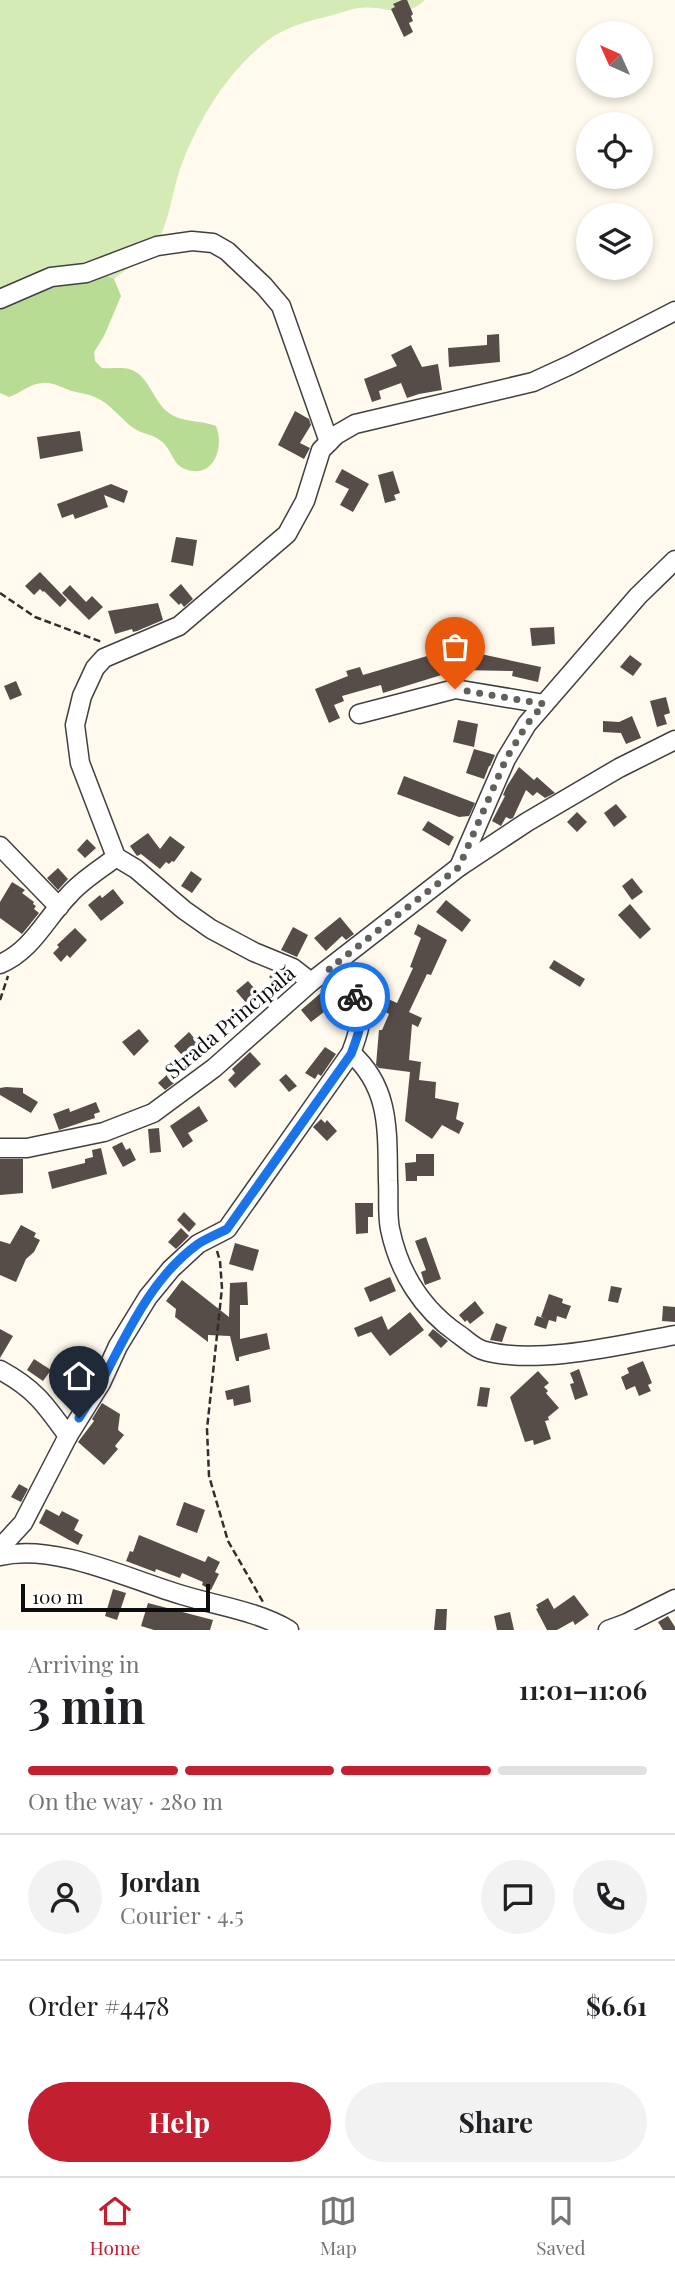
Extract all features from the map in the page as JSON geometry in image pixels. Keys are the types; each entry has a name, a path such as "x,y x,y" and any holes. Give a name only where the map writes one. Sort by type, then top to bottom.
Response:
{"street":[{"path":"0,299 51,277 86,273 157,246 192,240 213,243 227,251 281,306 329,442"},
{"path":"311,982 293,968 254,952 211,929 136,869 116,857 80,763 75,725 82,696 96,668 104,658 179,626 287,534 305,501 321,450 336,435 355,424 533,382 675,311"},
{"name":"Strada Principală","path":"459,867 506,759 527,724 638,596 675,560"},
{"path":"359,714 455,689 544,704"},
{"name":"Strada Principală","path":"0,1149 27,1148 104,1132 153,1113 214,1068 311,982 459,867 527,822 619,768 675,740"},
{"path":"0,846 59,907"},
{"path":"6,962 41,930 69,894 116,857"},
{"path":"0,1548 23,1523 68,1436 101,1383 118,1346 148,1297 171,1269 198,1244 227,1229 351,1054 361,1017 358,1000 329,969"},
{"path":"351,1054 364,1065 381,1096 387,1118 389,1227 400,1266 421,1301 449,1327 482,1351 522,1356 591,1350 675,1335"},
{"path":"0,1370 18,1379 39,1396 68,1436"},
{"path":"0,1556 18,1552 38,1553 93,1565 180,1594 273,1620 289,1630"},
{"path":"608,1630 675,1599"}],"path":[{"path":"0,593 35,617 125,650"},
{"path":"0,1000 6,962"},
{"path":"212,1237 220,1261 222,1288 207,1429 209,1476 228,1541 273,1620"}],"green space":[{"path":"0,0 425,0 409,10 401,11 352,9 293,26 269,40 235,72 203,118 180,169 164,228 146,255 114,279 105,275 0,294"},
{"path":"105,275 114,279 121,296 94,352 95,361 102,368 126,368 136,372 164,408 174,416 216,426 218,452 203,470 181,467 161,441 136,429 106,403 92,396 46,383 38,383 9,397 0,393 0,294"}],"building":[{"path":"407,0 413,14 413,21 409,23 413,32 404,37 391,9 395,7 393,4"},
{"path":"499,334 500,362 449,367 448,348 487,345 487,335"},
{"path":"411,345 422,367 438,364 442,390 407,398 401,383 379,391 381,399 372,402 364,379 397,366 391,355"},
{"path":"295,411 309,419 311,425 300,443 310,448 304,459 278,445"},
{"path":"80,431 83,451 40,459 37,437"},
{"path":"342,469 369,484 353,512 340,505 349,489 335,482"},
{"path":"393,471 400,493 394,495 396,500 385,503 378,475"},
{"path":"111,484 128,491 124,503 104,495 108,507 75,519 73,514 62,518 57,504"},
{"path":"176,537 197,540 193,566 171,562"},
{"path":"40,572 67,600 60,607 44,591 40,589 34,595 25,586"},
{"path":"181,584 193,599 184,607 169,595"},
{"path":"70,585 86,602 92,596 103,607 89,620 62,593"},
{"path":"158,603 163,620 137,631 133,632 132,629 115,634 108,611"},
{"path":"554,627 555,644 532,646 530,628"},
{"path":"462,650 541,667 538,682 512,676 513,671 460,670"},
{"path":"444,651 448,673 383,693 381,685 342,696 344,701 334,705 340,718 329,723 315,689 348,676 346,671 360,667 363,675"},
{"path":"630,655 642,664 633,676 620,667"},
{"path":"16,681 22,695 10,700 4,686"},
{"path":"666,697 670,713 664,715 667,724 657,727 650,701"},
{"path":"632,716 641,738 626,744 621,733 603,732 603,721 619,722"},
{"path":"458,720 478,724 474,747 453,742"},
{"path":"474,749 495,755 484,779 466,773"},
{"path":"519,767 534,780 537,777 555,793 545,798 537,792 533,796 526,790 513,818 506,817 501,826 492,821 505,796 503,795 507,786"},
{"path":"404,776 475,803 469,816 459,817 397,794"},
{"path":"616,804 627,817 614,827 604,813"},
{"path":"577,812 587,822 577,832 567,822"},
{"path":"428,821 454,837 449,846 422,830"},
{"path":"148,833 160,849 170,836 185,847 174,862 166,862 160,869 141,854 137,856 130,846"},
{"path":"87,839 96,848 85,858 77,850"},
{"path":"58,868 68,879 58,890 47,878"},
{"path":"191,871 202,879 192,893 181,886"},
{"path":"632,878 643,892 632,900 622,886"},
{"path":"12,882 25,890 22,893 34,902 34,909 39,913 22,934 0,918 0,902"},
{"path":"113,889 124,903 101,921 88,905"},
{"path":"446,900 471,920 462,932 436,912"},
{"path":"630,904 651,929 640,939 618,915"},
{"path":"340,917 354,934 346,940 342,936 326,951 314,938"},
{"path":"418,924 447,940 431,975 427,974 409,1012 422,1018 418,1027 412,1024 409,1060 421,1062 419,1080 436,1082 435,1098 459,1103 456,1119 464,1123 459,1134 442,1125 432,1139 405,1121 410,1072 379,1068 376,1065 379,1030 382,1030 389,1014 382,1010 388,999 397,1003 413,968 410,967 421,938 414,934"},
{"path":"293,927 308,935 297,957 281,950"},
{"path":"75,928 87,940 70,958 67,955 61,962 53,953 59,947 57,945"},
{"path":"554,960 585,979 580,987 549,968"},
{"path":"274,972 290,981 282,989 269,977"},
{"path":"248,981 263,1001 253,1011 236,991"},
{"path":"322,992 329,1001 326,1004 329,1008 311,1022 301,1010"},
{"path":"139,1029 149,1041 134,1056 122,1042"},
{"path":"189,1032 202,1047 187,1061 174,1046"},
{"path":"325,1047 336,1054 321,1076 318,1074 315,1079 305,1073"},
{"path":"250,1052 261,1064 235,1088 228,1080 235,1073 232,1069"},
{"path":"170,1072 177,1081 165,1090 158,1083"},
{"path":"286,1074 297,1086 289,1092 279,1080"},
{"path":"0,1088 23,1088 23,1093 38,1102 31,1113 0,1095"},
{"path":"96,1102 100,1112 94,1114 95,1118 59,1130 53,1114 69,1108 70,1112"},
{"path":"199,1106 208,1121 188,1133 193,1141 183,1148 170,1126"},
{"path":"321,1119 325,1123 327,1120 337,1131 327,1141 313,1127"},
{"path":"159,1128 161,1152 150,1153 148,1129"},
{"path":"122,1142 126,1150 130,1148 136,1160 123,1167 112,1147"},
{"path":"101,1148 107,1174 52,1189 48,1172 85,1163 85,1159 93,1157 92,1150"},
{"path":"416,1154 434,1154 434,1176 417,1176 417,1181 406,1181 405,1163 416,1162"},
{"path":"0,1159 23,1159 23,1193 0,1195"},
{"path":"355,1203 373,1203 373,1217 368,1217 368,1233 356,1234"},
{"path":"184,1212 196,1224 189,1232 177,1220"},
{"path":"21,1225 36,1233 34,1237 40,1240 34,1252 26,1259 16,1282 0,1275 0,1241 10,1244"},
{"path":"181,1228 189,1236 176,1249 168,1242"},
{"path":"426,1237 441,1279 425,1285 421,1272 426,1270 415,1241"},
{"path":"235,1243 259,1250 253,1271 229,1264"},
{"path":"390,1277 396,1291 370,1302 364,1288"},
{"path":"182,1280 229,1317 230,1283 247,1282 248,1305 240,1305 240,1339 267,1333 270,1349 239,1357 239,1361 236,1361 230,1336 208,1335 208,1342 175,1317 176,1309 166,1301"},
{"path":"611,1286 622,1288 618,1303 608,1301"},
{"path":"549,1294 563,1299 562,1303 571,1306 566,1319 557,1316 556,1322 549,1320 546,1329 534,1325 537,1316 546,1319 541,1317"},
{"path":"475,1301 484,1313 470,1324 459,1315"},
{"path":"663,1306 675,1307 675,1322 662,1321"},
{"path":"410,1312 424,1330 390,1356 371,1332 358,1337 354,1328 382,1316 388,1330"},
{"path":"496,1323 507,1327 502,1342 490,1340"},
{"path":"0,1329 13,1336 0,1358"},
{"path":"433,1329 448,1341 441,1348 428,1335"},
{"path":"34,1359 51,1370 43,1381 27,1370"},
{"path":"643,1361 652,1383 648,1385 651,1391 639,1396 635,1386 626,1390 621,1377 629,1373 627,1368"},
{"path":"579,1369 588,1395 575,1400 570,1384 574,1383 570,1373"},
{"path":"538,1371 549,1383 544,1387 548,1391 546,1393 559,1408 545,1421 551,1439 534,1445 533,1440 525,1442 510,1397"},
{"path":"249,1385 251,1402 234,1406 233,1399 227,1400 225,1391"},
{"path":"480,1387 490,1388 487,1407 477,1406"},
{"path":"102,1403 120,1414 118,1430 124,1435 115,1446 118,1449 104,1465 78,1442 94,1421 92,1419"},
{"path":"19,1484 28,1489 21,1502 11,1497"},
{"path":"184,1502 205,1510 197,1533 176,1525"},
{"path":"46,1509 59,1516 62,1511 79,1520 74,1530 83,1535 78,1545 39,1523"},
{"path":"139,1535 205,1562 208,1556 220,1562 215,1572 219,1574 211,1590 202,1585 203,1582 182,1573 180,1578 126,1561 130,1551 133,1552"},
{"path":"113,1589 126,1593 117,1620 105,1616"},
{"path":"574,1595 589,1615 575,1625 573,1621 557,1630 547,1630 536,1605 548,1598 554,1609"},
{"path":"148,1603 213,1620 210,1630 154,1630 141,1626"},
{"path":"436,1609 447,1609 446,1630 434,1630"},
{"path":"510,1612 514,1630 497,1630 494,1616"},
{"path":"668,1616 675,1630 663,1630 658,1622"}],"way so far":[{"path":"355,997 329,969 459,867 506,759 527,724 544,704 455,689"}],"route":[{"path":"79,1418 148,1297 171,1269 198,1244 227,1229 351,1054 361,1017 355,997"}]}
